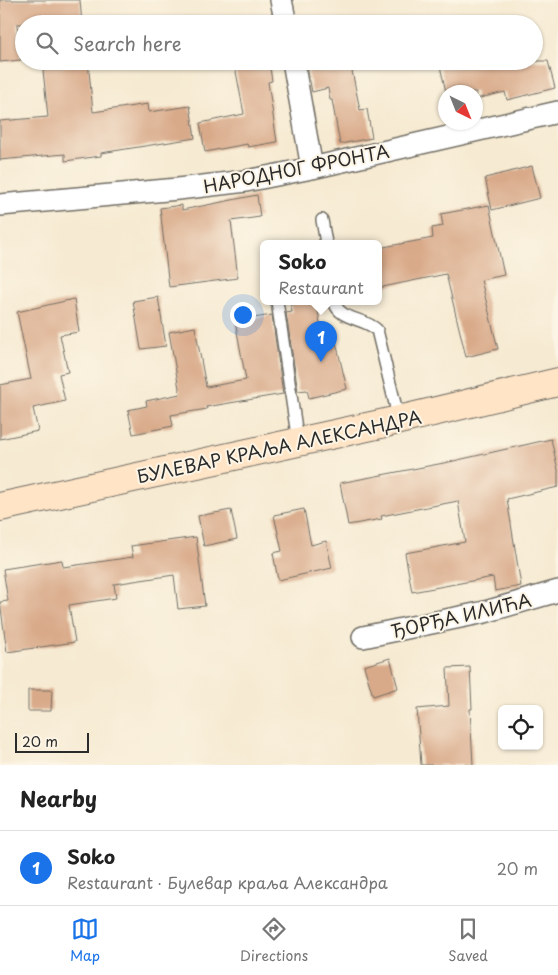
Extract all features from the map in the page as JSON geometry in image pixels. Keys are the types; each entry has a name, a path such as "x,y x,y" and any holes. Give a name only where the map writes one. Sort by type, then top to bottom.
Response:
{"main road":[{"name":"БУЛЕВАР КРАЉА АЛЕКСАНДРА","path":"0,507 399,420 558,382"}],"street":[{"path":"281,0 284,15"},
{"path":"294,70 312,168"},
{"name":"НАРОДНОГ ФРОНТА","path":"0,205 246,181 312,168 558,112"},
{"name":"ЂОРЂА ИЛИЋА","path":"363,637 485,612 558,591"}],"lane":[{"path":"322,220 325,240"},
{"path":"278,305 298,442"},
{"path":"336,305 339,312 373,326 377,330 399,420"}],"building":[{"path":"0,0 80,0 81,15 15,15 15,61 0,62"},
{"path":"543,61 548,61 555,88 507,100 505,92 483,97 483,85 444,85 441,70 543,70"},
{"path":"43,70 89,70 93,112 148,104 149,112 190,106 195,138 101,153 101,156 65,161 65,154 0,160 0,121 48,117"},
{"path":"236,70 270,70 272,81 268,82 277,142 248,147 247,144 205,152 200,123 244,114"},
{"path":"308,70 352,70 360,110 367,109 372,138 340,144 328,88 312,92"},
{"path":"532,166 540,198 492,210 485,178"},
{"path":"257,195 260,217 231,221 238,278 169,287 160,208 182,205 182,210"},
{"path":"489,205 504,275 481,280 498,349 466,357 446,274 382,287 382,247 433,238 432,228 443,226 441,214"},
{"path":"158,297 166,346 141,349 133,301"},
{"path":"74,299 79,332 60,335 68,372 59,374 65,401 33,408 38,431 0,439 0,385 31,379 17,312"},
{"path":"291,305 317,305 321,328 332,325 347,389 309,398 307,390 298,391 286,313 292,312"},
{"path":"272,315 283,394 171,415 173,426 133,434 128,410 147,406 146,401 180,394 169,332 195,327 206,387 246,380 235,321"},
{"path":"551,439 558,470 558,487 507,499 521,586 495,591 493,577 412,592 405,553 465,542 458,501 381,516 382,519 348,525 340,483 449,462"},
{"path":"304,509 311,545 326,541 332,568 278,580 273,553 282,551 274,515"},
{"path":"231,510 237,539 204,546 198,516"},
{"path":"196,537 205,606 178,609 174,575 114,584 116,598 69,605 75,642 7,652 0,602 8,601 3,569 62,560 63,567 133,557 131,546"},
{"path":"390,658 398,688 373,696 364,666"},
{"path":"470,667 473,765 421,765 417,709 449,706 447,668"},
{"path":"28,690 52,690 51,711 28,711"}],"place":[{"name":"Soko","path":"321,362"}]}
